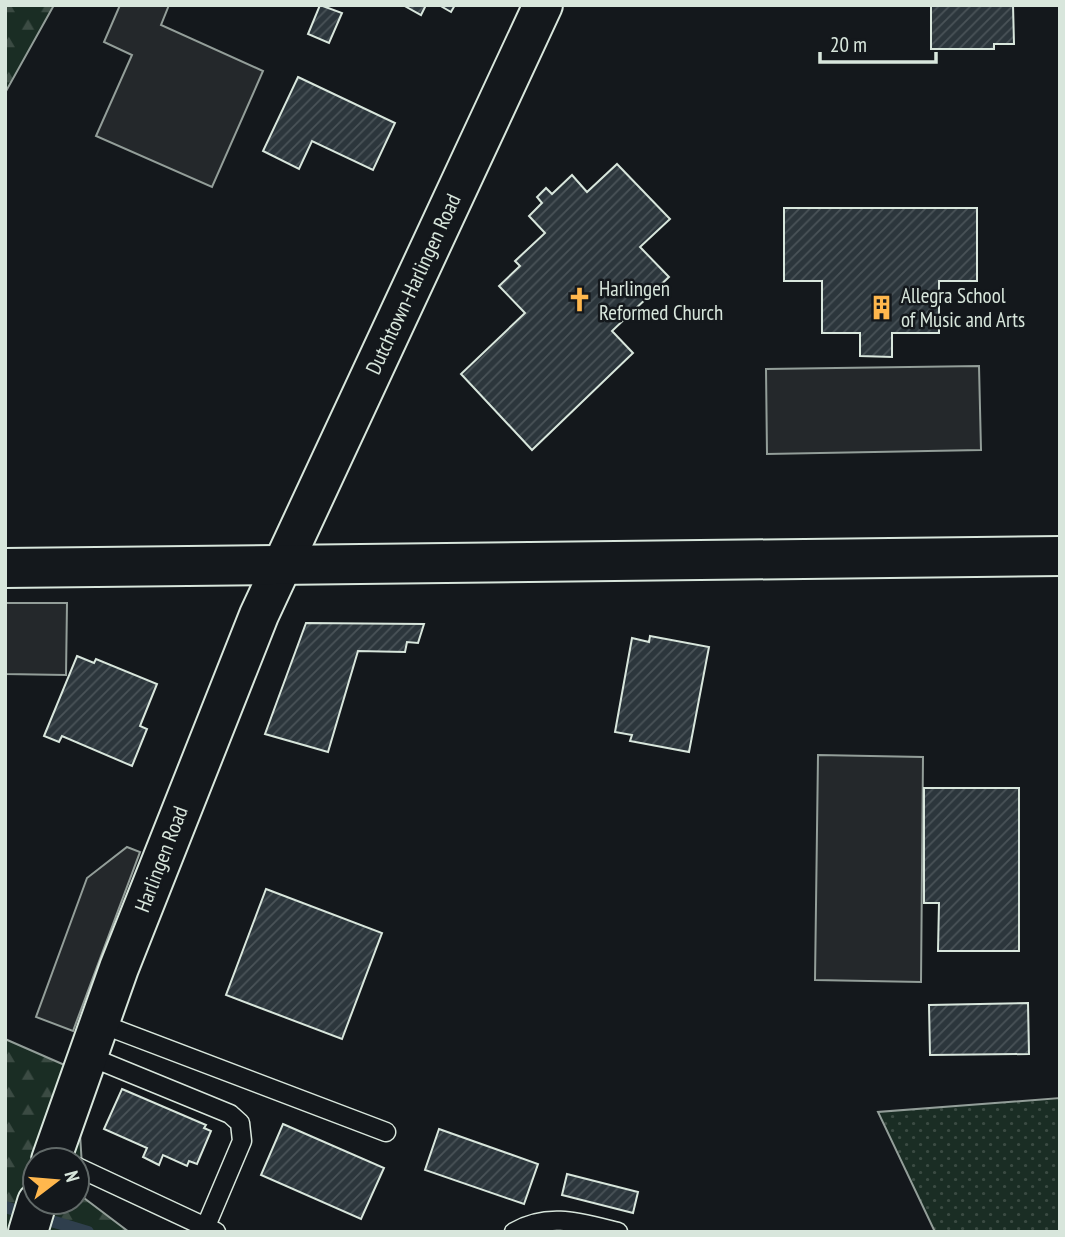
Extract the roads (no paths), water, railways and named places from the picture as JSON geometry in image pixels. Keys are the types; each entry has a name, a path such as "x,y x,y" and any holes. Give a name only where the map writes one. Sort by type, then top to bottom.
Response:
{"main road":[{"name":"Dutchtown-Harlingen Road","path":"281,563 543,5"},
{"path":"5,568 1060,556"},
{"name":"Harlingen Road","path":"65,1146 93,1039 230,683 281,563"}],"lane":[{"path":"93,1039 386,1132"},
{"path":"91,1175 211,1229 242,1141 240,1123 230,1114 93,1039"},
{"path":"514,1232 542,1220 565,1220 618,1232"}],"waterway":[{"path":"5,1207 88,1232"}],"place":[{"name":"Harlingen Reformed Church","path":"579,300"},
{"name":"Allegra School of Music and Arts","path":"881,307"}]}
